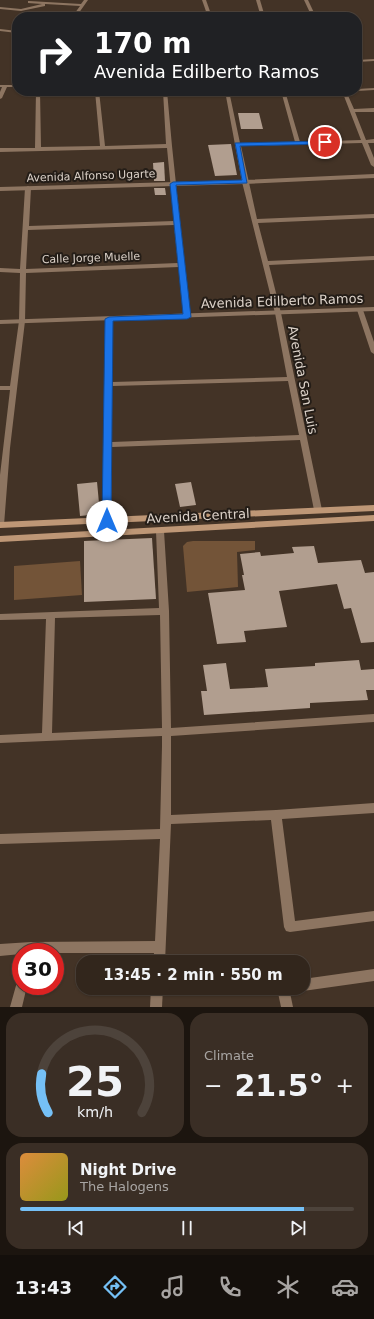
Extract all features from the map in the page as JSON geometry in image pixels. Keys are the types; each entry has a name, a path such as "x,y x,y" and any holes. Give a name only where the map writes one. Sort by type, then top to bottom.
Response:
{"main road":[{"name":"Avenida Central","path":"0,525 374,508"},
{"name":"Avenida Central","path":"0,538 160,531 374,518"}],"street":[{"path":"77,12 86,0"},
{"path":"204,0 208,12"},
{"path":"258,0 262,12"},
{"path":"306,0 312,12"},
{"path":"20,10 30,1 82,5"},
{"path":"0,8 20,10 50,3"},
{"path":"0,30 12,31"},
{"path":"362,61 374,60"},
{"path":"0,98 3,86"},
{"path":"362,90 374,89"},
{"path":"38,96 38,149"},
{"path":"98,96 103,148"},
{"path":"166,96 168,146 187,317"},
{"name":"Avenida San Luis","path":"229,96 245,182 278,313 318,510"},
{"path":"284,96 298,143"},
{"path":"346,96 374,165"},
{"path":"353,111 374,110"},
{"path":"237,145 374,141"},
{"path":"0,150 168,146"},
{"name":"Avenida Alfonso Ugarte","path":"0,188 245,182 374,176"},
{"path":"0,525 3,448 22,321 22,271 28,188"},
{"path":"255,221 374,216"},
{"path":"26,228 177,223"},
{"path":"265,262 374,258"},
{"name":"Calle Jorge Muelle","path":"0,270 22,271 182,265"},
{"name":"Avenida Edilberto Ramos","path":"0,322 187,317 374,309"},
{"path":"360,310 374,352"},
{"path":"107,521 109,319"},
{"path":"108,384 291,379"},
{"path":"0,388 13,388"},
{"path":"108,445 303,437"},
{"path":"159,955 166,820 167,732 165,611 160,531"},
{"path":"0,617 165,611"},
{"path":"47,737 51,616"},
{"path":"0,739 167,732 374,718"},
{"path":"166,820 276,815 374,808"},
{"path":"276,815 290,927 374,916"},
{"path":"0,839 165,834"},
{"path":"64,949 160,947"},
{"path":"0,950 12,950"},
{"path":"310,984 374,975"},
{"path":"16,1007 19,995"},
{"path":"156,1007 157,995"},
{"path":"284,995 287,1007"}],"shaded area":[{"path":"255,541 255,550 237,552 238,587 187,592 183,546 187,542"},
{"path":"80,561 82,595 14,600 14,566"}],"building":[{"path":"238,113 259,113 263,129 241,129"},
{"path":"231,144 237,175 215,176 208,145"},
{"path":"164,162 165,181 154,181 153,163"},
{"path":"154,188 165,188 166,195 155,195"},
{"path":"97,482 100,514 80,516 77,484"},
{"path":"191,482 196,505 180,507 175,484"},
{"path":"152,538 156,599 84,602 84,541"},
{"path":"314,546 318,563 361,560 365,573 374,572 374,642 361,643 351,608 344,609 337,584 279,591 287,627 244,631 246,642 217,644 208,593 245,590 240,554 260,552 261,556 294,553 292,547"},
{"path":"359,660 361,670 374,669 374,690 366,690 368,700 310,703 310,708 204,715 201,691 207,691 203,665 226,663 230,689 268,687 265,669 315,666 315,663"}],"route":[{"path":"107,521 109,319 187,317 173,184 245,182 237,145 325,142"}]}
